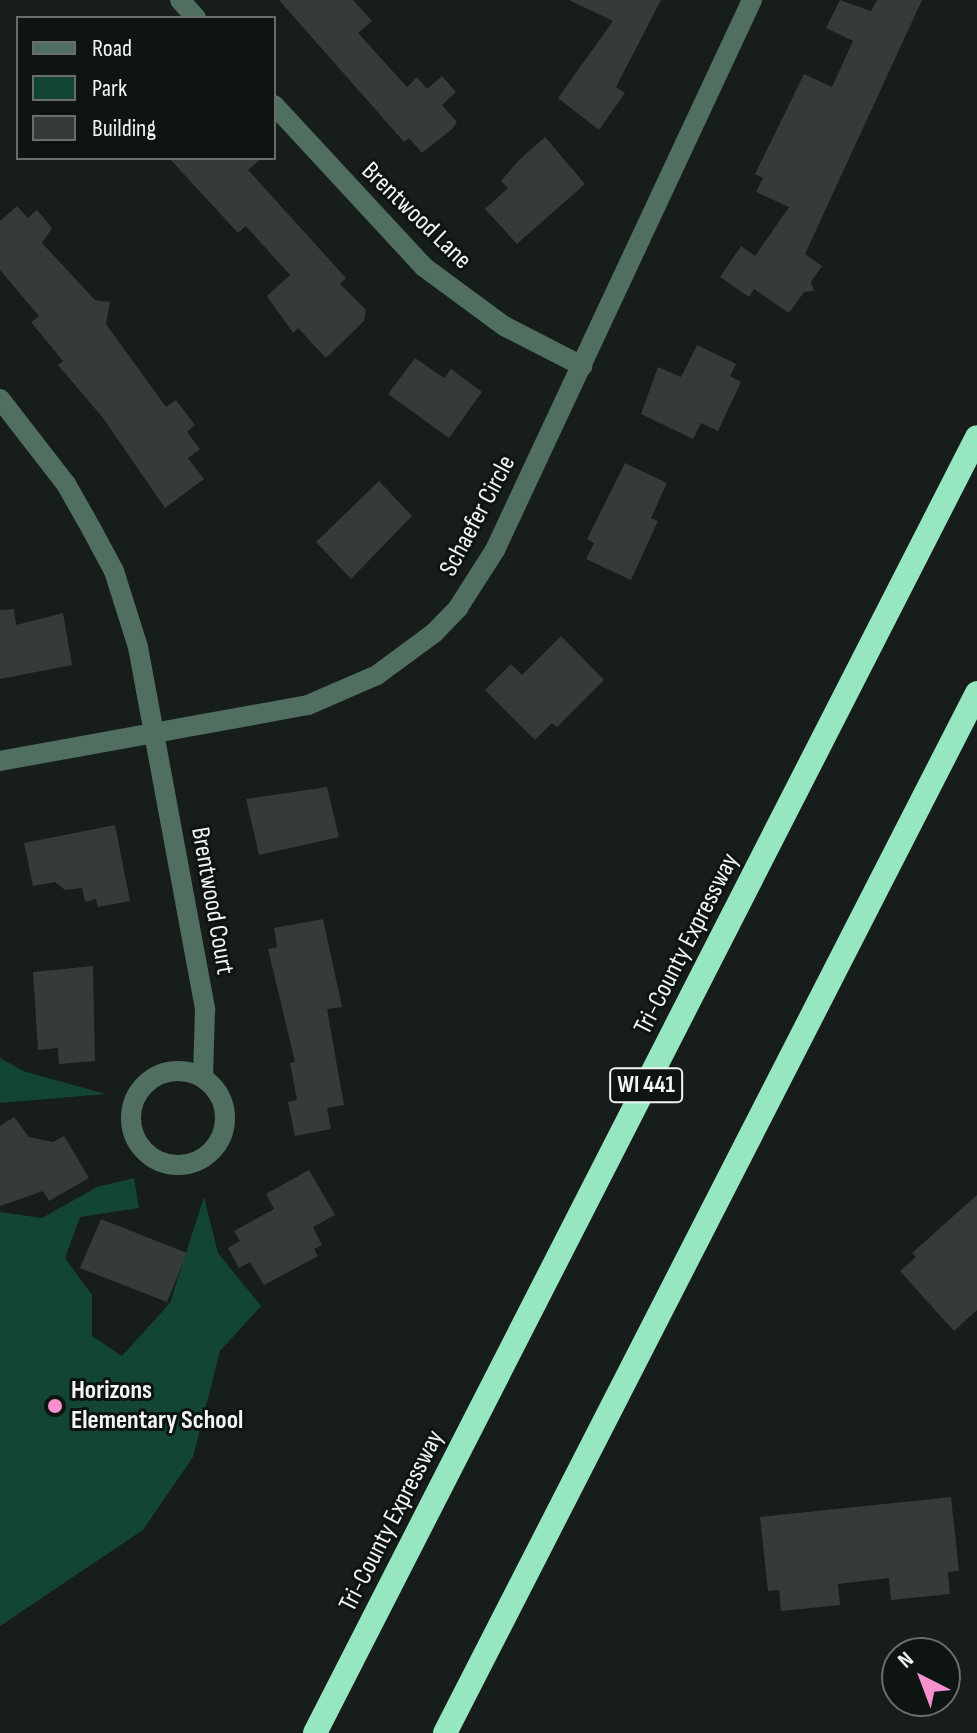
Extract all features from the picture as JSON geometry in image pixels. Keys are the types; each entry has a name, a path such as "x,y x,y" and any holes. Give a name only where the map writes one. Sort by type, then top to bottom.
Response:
{"highway":[{"name":"Tri-County Expressway","path":"315,1733 977,437"},
{"path":"445,1733 977,693"}],"street":[{"path":"180,0 194,16"},
{"name":"Schaefer Circle","path":"0,761 308,705 377,675 434,633 458,608 495,550 752,0"},
{"name":"Brentwood Lane","path":"276,107 424,267 504,326 582,366"},
{"path":"0,399 66,484 114,571 138,647 155,734"},
{"name":"Brentwood Court","path":"155,734 205,1010 203,1078"},
{"path":"189,1073 203,1078 223,1103 225,1119 218,1142 201,1159 186,1165 154,1159 135,1136 133,1107 138,1094 160,1075 189,1073"}],"green space":[{"path":"0,1058 23,1071 106,1094 0,1103"},
{"path":"134,1178 139,1208 80,1217 65,1258 92,1295 92,1336 122,1356 170,1303 204,1197 218,1253 261,1306 220,1351 193,1457 143,1530 0,1626 0,1212 42,1218 97,1187"}],"building":[{"path":"279,0 353,0 372,21 358,33 407,87 417,77 427,89 442,76 456,92 442,105 457,122 422,153 409,138 404,142"},
{"path":"569,0 661,0 616,87 625,93 599,130 558,98 613,21"},
{"path":"840,0 871,11 877,0 922,0 805,254 822,266 811,282 814,291 804,292 789,313 754,289 749,297 720,277 741,246 755,256 789,207 756,192 763,178 755,174 804,74 832,87 853,41 826,28"},
{"path":"545,137 585,184 517,244 485,209 508,188 501,181"},
{"path":"171,160 260,160 248,170 346,278 340,284 366,310 364,321 326,358 298,328 293,333 267,296 290,275 246,226 238,233"},
{"path":"17,206 28,218 37,210 52,228 42,243 95,300 110,302 106,324 166,407 176,400 195,425 187,432 200,449 188,458 204,479 165,508 103,418 58,365 63,361 31,322 39,316 0,270 0,221"},
{"path":"697,345 736,364 730,376 741,382 718,431 701,423 693,439 641,414 658,367 681,377"},
{"path":"415,358 444,378 451,369 482,392 449,438 388,394"},
{"path":"625,463 667,483 651,518 658,521 631,580 586,559 594,543 587,539"},
{"path":"379,481 412,516 351,579 316,542"},
{"path":"14,609 16,625 63,613 72,665 0,679 0,610"},
{"path":"561,636 604,680 557,727 552,723 535,740 485,690 511,664 522,675"},
{"path":"327,787 339,837 259,855 246,799"},
{"path":"115,825 130,901 98,907 96,899 85,902 82,888 65,890 55,882 33,886 24,843"},
{"path":"323,919 342,1007 327,1009 344,1105 327,1108 331,1129 295,1136 288,1102 297,1100 290,1063 295,1062 268,949 277,947 274,928"},
{"path":"93,966 95,1061 59,1064 58,1048 38,1050 33,972"},
{"path":"14,1117 29,1137 53,1142 64,1136 89,1178 49,1201 43,1191 0,1206 0,1126"},
{"path":"309,1170 335,1215 313,1227 322,1245 314,1249 318,1256 264,1285 250,1262 239,1268 228,1248 240,1241 234,1231 274,1209 266,1194"},
{"path":"977,1195 977,1310 954,1331 900,1271 916,1257 912,1253"},
{"path":"101,1219 187,1253 167,1302 80,1268"},
{"path":"951,1497 959,1571 948,1572 950,1594 891,1600 889,1578 838,1584 840,1605 781,1611 779,1590 768,1591 760,1517"}],"place":[{"name":"Horizons Elementary School","path":"55,1406"}]}
